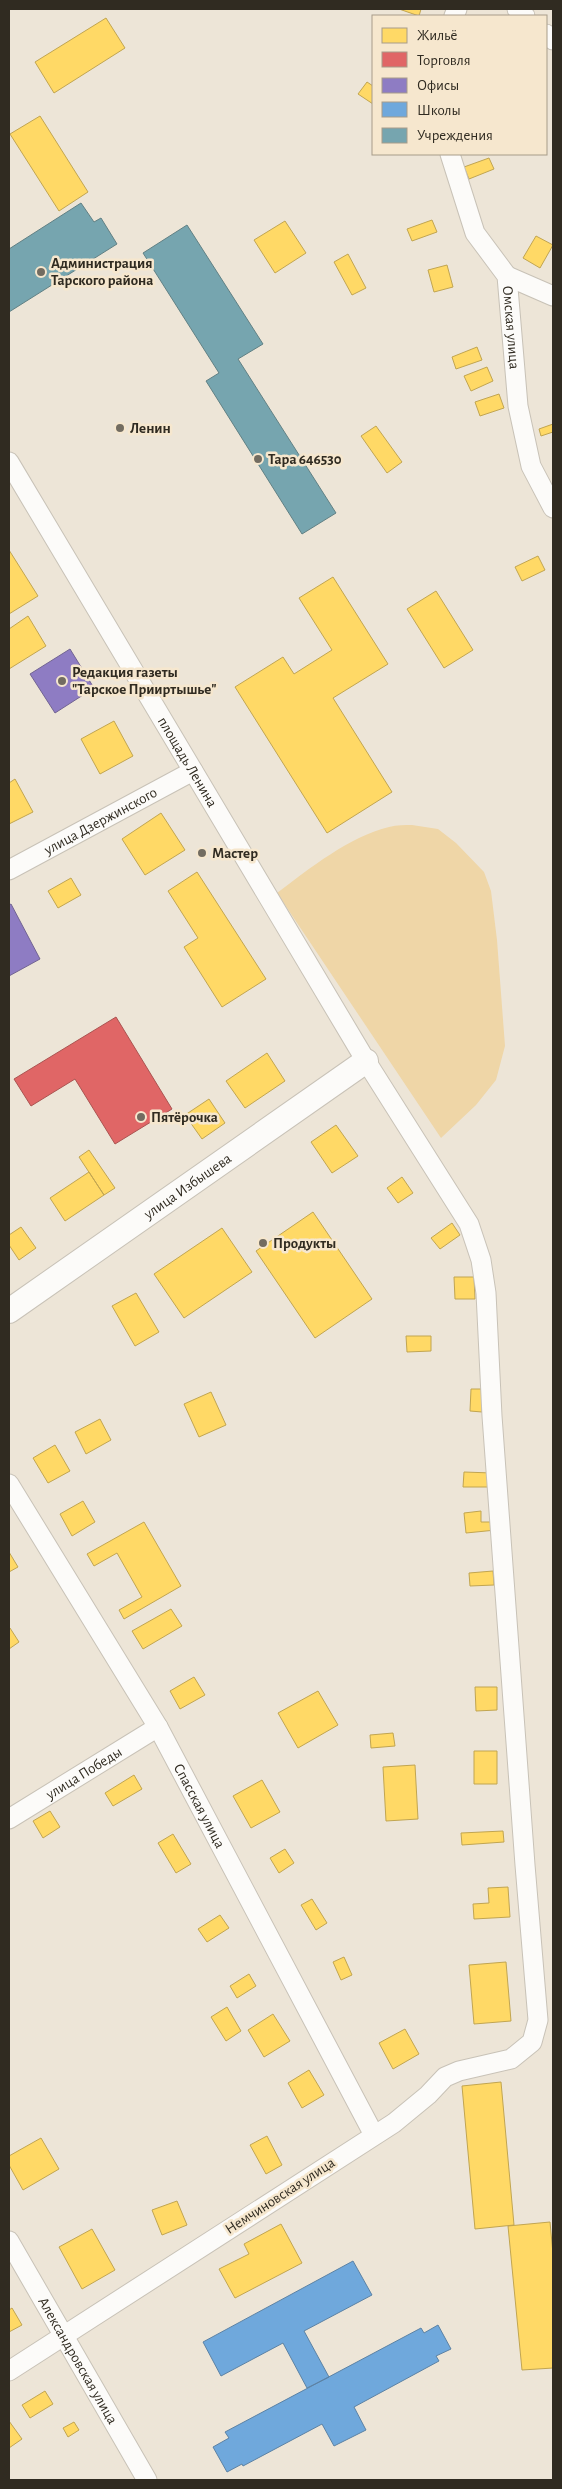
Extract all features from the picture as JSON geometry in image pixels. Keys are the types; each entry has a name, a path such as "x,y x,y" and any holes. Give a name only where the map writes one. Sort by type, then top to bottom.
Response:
{"main road":[{"name":"улица Избышева","path":"9,1311 366,1062"}],"street":[{"name":"Омская улица","path":"450,155 475,233 507,276 518,406 530,466 553,508"},
{"path":"507,276 553,296"},
{"name":"площадь Ленина","path":"9,462 366,1062 468,1224 482,1260 486,1292 492,1416 525,1866 538,2020"},
{"name":"улица Дзержинского","path":"9,870 193,771"},
{"name":"Спасская улица","path":"9,1484 158,1727 374,2135"},
{"name":"улица Победы","path":"9,1820 158,1727"},
{"name":"Немчиновская улица","path":"9,2371 394,2123 428,2095 445,2077 459,2071 511,2059 532,2042 538,2020"},
{"name":"Александровская улица","path":"9,2241 146,2480"}],"shaded area":[{"path":"412,825 438,829 456,843 484,872 491,891 497,940 505,1046 496,1080 476,1105 441,1138 277,893 330,854 360,838 374,831 389,827"}],"building: Жильё":[{"path":"399,9 421,9 419,15"},
{"path":"106,18 125,48 54,93 35,62"},
{"path":"367,82 372,85 372,103 358,94"},
{"path":"40,116 88,192 59,211 10,134"},
{"path":"489,158 494,169 469,179 464,167"},
{"path":"432,220 437,232 412,241 407,229"},
{"path":"285,221 306,253 275,273 254,240"},
{"path":"536,236 553,245 540,268 523,258"},
{"path":"348,254 366,288 352,295 334,262"},
{"path":"447,265 453,287 434,292 428,270"},
{"path":"477,347 482,360 456,369 452,357"},
{"path":"487,367 493,381 471,391 464,376"},
{"path":"499,394 504,408 480,416 475,402"},
{"path":"553,424 553,432 541,436 539,429"},
{"path":"376,426 402,462 387,473 361,436"},
{"path":"9,550 38,596 9,614"},
{"path":"538,556 545,570 522,581 515,567"},
{"path":"333,577 388,664 333,698 392,792 327,833 235,687 283,657 294,674 332,650 299,598"},
{"path":"436,591 473,650 444,668 407,609"},
{"path":"28,616 46,646 9,669 9,629"},
{"path":"114,721 133,756 100,774 81,739"},
{"path":"15,779 33,812 9,824 9,783"},
{"path":"161,813 185,850 145,875 122,839"},
{"path":"197,872 266,979 222,1007 184,947 198,938 168,891"},
{"path":"71,878 81,895 58,908 48,891"},
{"path":"267,1053 285,1081 245,1108 226,1081"},
{"path":"209,1099 225,1123 202,1139 185,1115"},
{"path":"336,1125 358,1156 332,1173 311,1142"},
{"path":"89,1150 115,1188 104,1195 79,1157"},
{"path":"89,1172 104,1195 65,1221 50,1198"},
{"path":"402,1177 413,1193 398,1203 387,1188"},
{"path":"313,1212 372,1299 315,1338 256,1251"},
{"path":"452,1223 460,1235 440,1249 431,1238"},
{"path":"21,1227 36,1248 19,1260 9,1245 9,1235"},
{"path":"222,1228 252,1272 184,1318 154,1274"},
{"path":"454,1277 474,1277 475,1299 455,1299"},
{"path":"136,1293 159,1332 135,1346 112,1306"},
{"path":"406,1336 431,1336 431,1351 407,1352"},
{"path":"471,1389 483,1389 482,1412 470,1411"},
{"path":"211,1392 226,1425 199,1437 184,1404"},
{"path":"100,1419 111,1440 86,1454 75,1432"},
{"path":"55,1445 70,1471 48,1483 33,1458"},
{"path":"464,1472 492,1473 492,1487 463,1487"},
{"path":"83,1501 95,1522 72,1536 60,1514"},
{"path":"481,1511 481,1522 495,1522 496,1530 466,1533 464,1513"},
{"path":"144,1522 181,1586 124,1619 119,1610 142,1597 117,1553 94,1566 87,1554"},
{"path":"9,1552 18,1567 9,1572"},
{"path":"493,1571 494,1585 470,1586 469,1573"},
{"path":"171,1609 182,1626 143,1649 132,1631"},
{"path":"9,1629 19,1642 9,1649"},
{"path":"194,1677 205,1695 180,1709 170,1691"},
{"path":"475,1687 497,1687 497,1710 476,1711"},
{"path":"318,1691 338,1725 298,1748 278,1713"},
{"path":"393,1733 395,1746 371,1748 370,1735"},
{"path":"474,1751 497,1751 497,1784 474,1784"},
{"path":"415,1765 418,1819 386,1821 383,1767"},
{"path":"134,1775 142,1789 113,1806 105,1793"},
{"path":"262,1780 280,1812 251,1828 233,1796"},
{"path":"50,1811 60,1827 43,1838 33,1821"},
{"path":"503,1831 504,1842 462,1845 461,1833"},
{"path":"173,1834 191,1864 176,1873 158,1843"},
{"path":"285,1849 294,1863 279,1873 270,1858"},
{"path":"508,1887 510,1917 474,1919 473,1904 489,1903 488,1888"},
{"path":"312,1899 327,1923 316,1930 301,1905"},
{"path":"220,1915 229,1928 207,1942 198,1929"},
{"path":"344,1957 352,1975 341,1980 333,1962"},
{"path":"506,1962 511,2021 474,2024 469,1965"},
{"path":"249,1974 256,1986 237,1998 230,1986"},
{"path":"227,2007 241,2031 226,2041 211,2017"},
{"path":"273,2014 290,2041 264,2057 248,2030"},
{"path":"405,2029 419,2054 393,2069 379,2043"},
{"path":"309,2070 324,2095 302,2108 288,2083"},
{"path":"501,2082 514,2225 475,2229 462,2086"},
{"path":"267,2136 282,2165 266,2174 250,2145"},
{"path":"41,2138 59,2169 23,2190 9,2165 9,2156"},
{"path":"177,2201 187,2225 162,2235 152,2210"},
{"path":"550,2222 553,2254 553,2368 522,2370 508,2226"},
{"path":"281,2224 302,2263 235,2298 219,2269 249,2254 244,2244"},
{"path":"92,2229 115,2270 82,2289 59,2247"},
{"path":"12,2308 22,2325 9,2332 9,2310"},
{"path":"45,2391 53,2404 30,2418 22,2405"},
{"path":"9,2421 22,2439 9,2448"},
{"path":"74,2422 79,2430 68,2437 63,2428"}],"building: Торговля":[{"path":"116,1017 172,1109 115,1144 75,1079 31,1106 14,1079"}],"building: Офисы":[{"name":"Редакция газеты \"Тарское Прииртышье\"","path":"70,649 94,688 55,713 30,674"},
{"path":"11,904 40,959 9,976 9,905"}],"building: Школы":[{"path":"353,2261 372,2295 304,2331 329,2377 307,2388 283,2343 221,2376 203,2342"},
{"path":"438,2325 451,2349 436,2356 439,2361 354,2407 366,2430 334,2446 322,2424 243,2466 242,2464 227,2472 213,2447 229,2438 225,2432 421,2328 424,2333"}],"building: Учреждения":[{"name":"Администрация Тарского района","path":"81,203 94,222 101,218 117,244 9,312 9,249"},
{"path":"187,225 263,344 238,359 336,513 302,534 206,381 219,373 143,253"}],"place":[{"name":"Администрация Тарского района","path":"41,272"},
{"name":"Ленин","path":"120,428"},
{"name":"Тара 646530","path":"258,459"},
{"name":"Редакция газеты \"Тарское Прииртышье\"","path":"62,681"},
{"name":"Мастер","path":"202,853"},
{"name":"Пятёрочка","path":"141,1117"},
{"name":"Продукты","path":"263,1243"}]}
